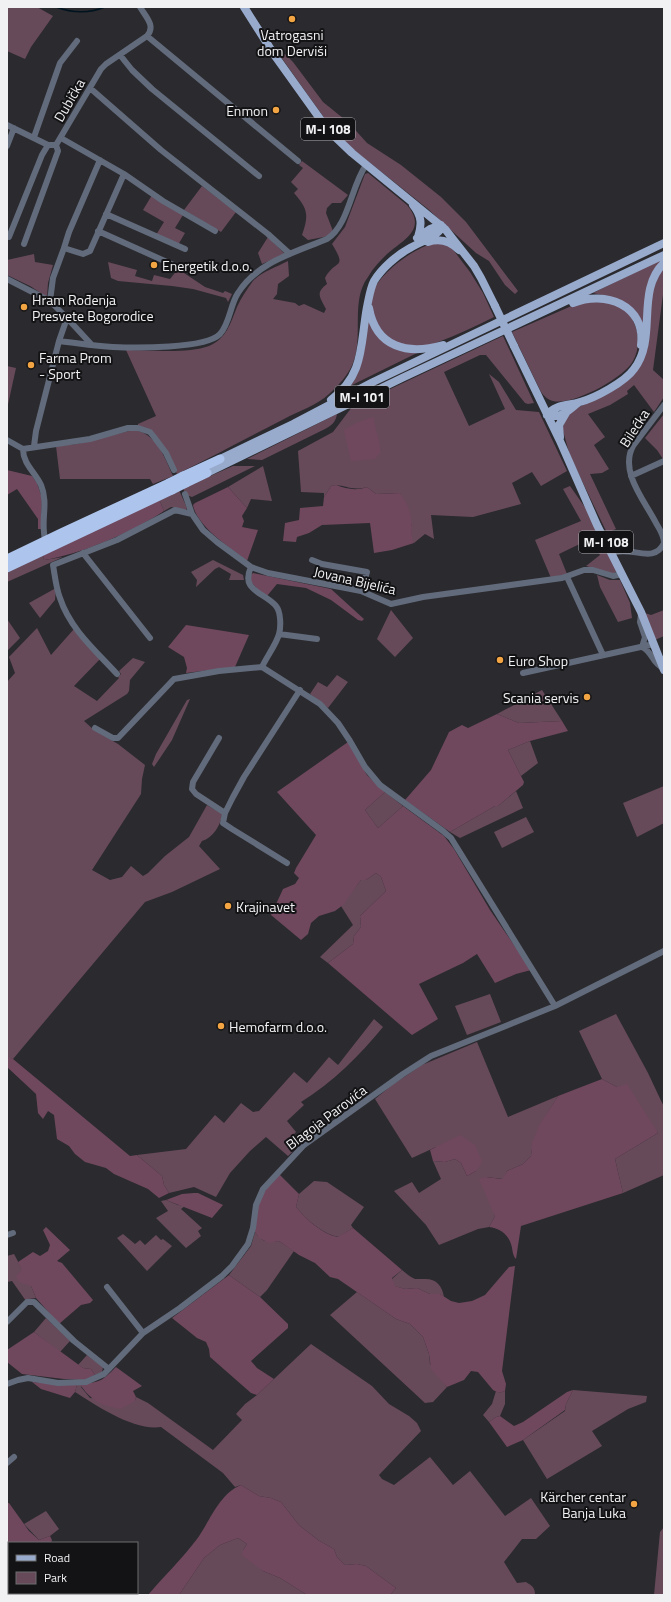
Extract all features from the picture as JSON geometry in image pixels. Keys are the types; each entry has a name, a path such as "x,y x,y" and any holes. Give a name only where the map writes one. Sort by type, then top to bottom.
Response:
{"highway":[{"name":"M-I 101","path":"7,568 184,480 220,459"},
{"name":"M-I 101","path":"184,480 207,473"},
{"name":"M-I 101","path":"7,560 45,541 170,487"}],"main road":[{"name":"M-I 108","path":"244,7 271,51 318,116 339,141 366,165 442,226 469,259 482,278 548,415 576,480 641,612 664,669"},
{"path":"397,190 416,208 421,219 418,237"},
{"path":"410,248 418,237 430,229 442,226"},
{"path":"293,424 333,399 354,374 360,356 368,298 374,281 381,272 410,248 430,238 442,226"},
{"path":"410,248 436,240 446,241 455,246 469,259"},
{"name":"M-I 101","path":"220,459 293,424 372,382 664,243"},
{"name":"M-I 101","path":"207,473 402,378 664,254"},
{"path":"548,415 558,417 564,409 617,384 630,374 639,361 646,342 650,286 656,272 664,263"},
{"path":"518,324 527,324 582,299 595,297 610,299 624,306 634,316 638,323 641,342 639,361"},
{"path":"368,303 372,321 378,334 390,343 401,348 424,349 444,344 482,329"},
{"path":"537,394 548,403 564,409"},
{"path":"560,441 559,425 564,409"}],"street":[{"path":"140,7 152,28 147,36 298,161"},
{"name":"Dubička","path":"56,145 101,69 147,36"},
{"path":"34,137 60,63 77,41"},
{"path":"120,55 132,70 152,89 259,176"},
{"path":"90,88 161,150 268,234 290,254"},
{"path":"7,125 48,145 56,145 58,150 24,244"},
{"path":"7,146 14,128"},
{"path":"61,138 124,174 163,201 215,231"},
{"path":"9,237 42,155 48,145"},
{"path":"50,301 52,286 69,232 100,160"},
{"path":"59,341 114,347 183,346 206,342 214,338 220,334 234,300 248,279 254,273 290,254 327,239 337,230 359,176 366,165"},
{"path":"64,248 83,254 88,253 124,174"},
{"path":"106,214 185,249"},
{"path":"98,231 178,267"},
{"path":"7,279 50,301 91,344"},
{"path":"34,446 36,431 59,341 67,318"},
{"name":"Bilećka","path":"612,553 621,550 645,554 654,553 658,551 664,543 662,535 631,476 628,463 630,453 664,406"},
{"path":"7,440 23,449 34,446 90,439 128,428 138,428 150,432 166,453 174,470"},
{"path":"23,449 26,462 41,485 45,508 45,541"},
{"path":"631,476 664,461"},
{"name":"Jovana Bijelića","path":"185,494 192,514 203,530 251,567 268,573 361,591 386,602 395,604 424,597 567,577 584,570 613,576 622,574"},
{"path":"117,674 89,644 73,624 59,598 53,565 129,534 171,512 179,510 192,514"},
{"path":"83,554 150,638"},
{"path":"312,560 322,564 367,572 361,591"},
{"path":"251,567 247,577 248,581 256,591 278,609 279,613 279,634 262,667"},
{"path":"567,577 603,655"},
{"path":"641,612 640,622 645,637 642,647"},
{"path":"279,634 317,639"},
{"path":"523,673 654,644"},
{"path":"642,647 649,651 655,663 664,669"},
{"path":"95,728 111,737 118,738 174,679 219,671 262,667 320,704 338,723 365,767 380,785 443,830 451,838 555,1006"},
{"path":"287,863 223,823 225,813 244,776 300,690"},
{"path":"218,738 193,782 192,789 196,794 225,813"},
{"name":"Blagoja Parovića","path":"7,1384 28,1378 58,1383 86,1382 98,1378 109,1369 143,1333 180,1308 222,1276 232,1266 248,1244 252,1232 256,1205 263,1189 304,1145 403,1074 431,1056 555,1006 664,951"},
{"path":"107,1287 143,1333"},
{"path":"7,1322 27,1302 34,1302 74,1341 109,1369"},
{"path":"7,1463 14,1457"}],"green space":[{"path":"7,7 37,7 53,16 31,47 25,59 7,51"},
{"path":"285,54 293,62 323,102 349,123 367,143 401,165 441,197 466,222 518,291 515,294 505,285 489,261 476,253 428,209 344,142 335,133 281,57"},
{"path":"302,161 348,195 341,203 332,203 327,208 326,213 333,231 329,236 308,240 302,235 306,222 306,212 305,208 294,193 298,189 291,182 303,168 299,165"},
{"path":"368,173 407,205 413,213 415,221 414,227 407,238 379,262 363,286 358,308 356,353 349,371 343,380 329,394 308,408 177,474 163,447 138,426 138,424 156,416 126,350 191,350 215,343 224,335 230,325 240,300 253,281 265,272 288,261 289,276 278,284 277,294 273,299 295,303 299,306 304,304 324,313 326,309 320,293 323,287 327,284 325,278 339,261 337,252 332,244 345,227 365,174"},
{"path":"202,186 236,212 221,232 184,210"},
{"path":"152,195 183,215 175,228 185,233 178,245 156,235 164,222 143,210"},
{"path":"268,237 284,254 262,264 258,253"},
{"path":"439,242 451,247 470,272 483,293 494,317 428,346 416,347 401,344 388,338 378,327 371,301 374,289 388,271 398,262 420,248"},
{"path":"34,254 35,262 53,265 48,283 47,297 30,286 7,275 7,260"},
{"path":"664,258 657,268 644,332 639,321 606,296 593,293"},
{"path":"108,262 137,270 135,276 152,281 154,275 170,279 178,269 205,287 223,293 225,291 232,294 228,302 226,298 193,289 118,281 111,278"},
{"path":"664,265 664,287 653,370 664,380 664,397 654,412 634,385 627,391 628,394 610,405 588,414 605,437 594,445 609,469 602,473 590,474 616,529 607,533 570,456 562,427 570,412 627,381 634,373 652,286"},
{"path":"594,299 611,303 621,307 627,312 635,325 638,336 638,347 635,358 628,368 619,375 597,389 584,395 562,401 553,401 546,398 541,392 512,332 583,301"},
{"path":"367,317 378,336 419,352 346,388 352,380"},
{"path":"503,336 534,403 525,403 486,355 480,355 444,372 469,426 505,409 489,374 499,382 516,410 539,412 567,471 541,486 532,472 512,483 521,504 473,517 431,515 434,539 425,534 414,543 411,538 412,526 400,493 376,494 367,487 356,489 335,485 331,486 324,497 324,493 301,492 298,451 333,432 352,407"},
{"path":"7,366 16,368 7,409"},
{"path":"337,414 333,423 325,429 262,460 247,459"},
{"path":"664,414 663,459 657,450 645,438"},
{"path":"133,430 141,432 154,441 163,454 173,476 153,484 150,479 60,479 56,446 77,444"},
{"path":"233,466 255,466 192,497 186,495 183,488"},
{"path":"263,466 272,501 251,499 247,508 228,487"},
{"path":"570,486 589,513 617,571 613,574 586,566 600,555 590,539 559,554 567,574 551,578 535,540 581,521 563,489"},
{"path":"179,490 187,508 186,510 171,507 164,511 159,499"},
{"path":"43,555 44,560 63,557 7,582 7,572"},
{"path":"213,560 243,575 244,580 229,580 231,574 219,567 196,587 197,580 191,572"},
{"path":"597,575 610,580 620,580 630,603 632,618 618,622 600,587"},
{"path":"56,588 55,600 40,618 29,603"},
{"path":"391,610 413,638 395,657 377,639"},
{"path":"664,610 664,636 655,640 645,613 651,615"},
{"path":"7,619 20,638 7,651"},
{"path":"37,628 51,655 74,629 100,659 74,686 97,701 119,678 118,677 121,674 119,671 133,658 145,662 130,680 129,691 127,694 84,721 94,730 118,744 145,765 141,794 92,870 110,880 122,877 131,866 143,876 189,837 207,805 222,814 216,830 210,837 202,841 199,846 220,869 172,892 145,902 13,1059 7,1058 7,682 15,673 9,657"},
{"path":"337,675 348,682 328,708 310,694 318,682 327,687"},
{"path":"542,690 562,721 519,723 497,714"},
{"path":"190,699 172,740 154,767 152,764 156,754 187,700"},
{"path":"530,741 538,763 521,776 508,750"},
{"path":"664,786 664,823 637,837 623,803"},
{"path":"516,791 523,808 460,838 450,832 495,806 498,806"},
{"path":"385,792 403,806 378,828 365,810"},
{"path":"526,817 534,832 502,848 494,832"},
{"path":"376,873 381,877 386,891 360,916 361,927 354,936 353,944 328,963 320,957 353,925 341,906 361,880 366,880"},
{"path":"490,994 501,1022 467,1035 455,1006"},
{"path":"616,1014 648,1073 664,1107 664,1175 623,1193 615,1159 658,1133 617,1087 602,1079 579,1031"},
{"path":"374,1019 383,1027 374,1038 335,1077 301,1102 304,1105 287,1121 296,1132 293,1135 302,1143 288,1156 266,1137 250,1151 230,1173 216,1197 194,1187 169,1193 164,1185 162,1176 137,1155 186,1149 215,1115 224,1123 241,1103 253,1112 259,1111 294,1072 307,1083 329,1057 338,1065"},
{"path":"477,1042 508,1117 558,1096 537,1132 531,1156 523,1164 507,1171 503,1179 486,1177 495,1216 489,1227 478,1229 439,1245 426,1225 394,1191 412,1182 419,1193 441,1179 433,1161 445,1162 455,1159 461,1163 467,1176 476,1171 436,1147 412,1158 375,1099 392,1085 422,1065"},
{"path":"314,1181 327,1182 364,1207 351,1225 353,1228 339,1237 327,1233 315,1226 296,1207 299,1194"},
{"path":"166,1200 185,1206 181,1209 202,1228 198,1231 201,1236 186,1248 156,1218 168,1211 161,1201"},
{"path":"255,1232 263,1240 269,1242 279,1241 294,1251 267,1290 260,1297 229,1275 251,1246"},
{"path":"123,1234 135,1244 140,1240 145,1245 156,1235 161,1240 163,1239 172,1246 147,1271 117,1238"},
{"path":"14,1254 36,1298 26,1301 12,1281 7,1282 7,1256"},
{"path":"402,1270 415,1279 433,1280 440,1286 444,1297 440,1294 430,1294 417,1288 405,1289 394,1286 392,1279"},
{"path":"357,1292 396,1319 410,1324 423,1337 429,1354 430,1364 447,1387 433,1402 425,1403 330,1315"},
{"path":"46,1318 70,1341 60,1352 34,1332"},
{"path":"311,1344 372,1386 389,1404 409,1416 417,1423 421,1431 379,1475 382,1479 394,1485 430,1457 453,1485 470,1471 505,1516 531,1498 550,1526 536,1539 522,1539 504,1562 517,1583 526,1582 534,1588 535,1595 390,1595 396,1588 366,1566 357,1564 345,1565 337,1557 334,1549 318,1540 299,1525 281,1502 271,1498 259,1496 241,1485 235,1487 223,1473 161,1427 139,1425 128,1421 105,1410 75,1392 77,1385 83,1384 81,1387 90,1398 135,1401 136,1397 148,1403 213,1450 242,1420 236,1414 245,1404 257,1395"},
{"path":"87,1355 103,1367 102,1372 95,1375 91,1369 83,1368 78,1365"},
{"path":"573,1390 647,1396 646,1402 628,1409 592,1431 602,1446 547,1479 523,1440 565,1411 566,1404"},
{"path":"496,1391 499,1393 505,1391 505,1404 500,1416 489,1422 483,1415 492,1404"},
{"path":"46,1511 59,1529 50,1536 39,1540 24,1524"},
{"path":"664,1527 664,1595 654,1595 660,1532"},
{"path":"238,1538 247,1544 243,1550 263,1571 280,1578 307,1595 179,1595 204,1558 220,1545"}],"shaded area":[{"path":"373,417 380,446 380,453 375,459 351,461 344,430 356,423"},
{"path":"7,470 32,476 37,483 42,498 41,529 38,529 38,519 17,489 7,495"},
{"path":"336,485 352,489 367,487 376,494 400,493 410,513 414,543 392,550 374,553 370,523 322,525 309,533 297,537 296,542 283,541 285,523 299,520 300,508 323,506 324,497 331,486"},
{"path":"228,487 247,508 242,516 244,521 242,527 258,530 247,561 208,529 196,513 193,505"},
{"path":"159,499 164,511 137,527 74,553 44,560 43,555"},
{"path":"253,573 331,589 364,619 362,621 358,620 331,600 306,588 277,584 267,596 260,592 251,582 251,575"},
{"path":"186,625 249,635 235,667 186,673 187,668 184,657 168,647"},
{"path":"497,714 519,723 562,721 568,731 530,741 508,750 524,782 523,785 498,806 495,806 450,832 405,800 431,770 449,732 462,725 468,728"},
{"path":"348,742 367,775 385,792 365,810 378,828 403,806 444,836 454,849 490,910 531,970 516,974 495,983 477,954 463,963 419,984 438,1019 412,1035 328,963 353,944 354,936 361,927 360,916 386,891 381,877 376,873 366,880 361,880 343,905 335,911 319,916 311,923 308,934 301,940 271,915 283,889 295,884 299,878 294,873 316,835 277,792"},
{"path":"7,1057 13,1059 130,1156 137,1155 162,1176 164,1185 169,1193 159,1198 148,1189 114,1174 106,1168 85,1162 75,1154 69,1146 57,1139 54,1115 48,1111 43,1119 38,1113 36,1094 7,1067"},
{"path":"602,1079 617,1087 627,1084 658,1133 615,1159 623,1193 521,1226 516,1259 508,1237 500,1230 489,1227 495,1216 479,1179 486,1177 502,1179 507,1171 523,1164 531,1156 532,1143 540,1124 558,1096"},
{"path":"460,1135 475,1145 482,1162 476,1171 467,1176 461,1163 455,1159 445,1162 433,1161 430,1150"},
{"path":"279,1174 299,1194 296,1207 315,1226 326,1233 338,1237 353,1228 402,1270 392,1278 395,1286 405,1289 417,1288 430,1294 440,1294 451,1301 459,1303 472,1301 485,1295 509,1267 515,1266 502,1371 506,1384 505,1391 499,1393 493,1390 478,1372 471,1371 464,1380 447,1387 431,1369 429,1354 423,1337 410,1324 396,1319 338,1279 330,1277 315,1263 299,1255 279,1241 269,1243 259,1238 255,1232 256,1213 262,1195"},
{"path":"198,1193 223,1205 212,1218 166,1200 182,1194"},
{"path":"46,1227 70,1250 57,1261 62,1263 93,1300 90,1303 81,1305 59,1324 36,1298 31,1286 19,1282 16,1276 22,1270 18,1262 33,1252 40,1256 48,1251 50,1245 43,1230"},
{"path":"229,1275 260,1297 288,1324 288,1328 251,1361 257,1368 274,1379 257,1395 251,1393 210,1357 206,1342 197,1338 172,1318"},
{"path":"34,1332 83,1368 91,1369 95,1375 84,1380 22,1374 7,1362 7,1350"},
{"path":"116,1367 142,1386 133,1391 136,1397 135,1401 120,1409 98,1402 89,1396 81,1386 83,1384 101,1380"},
{"path":"32,1382 77,1385 75,1392 70,1398 41,1389"},
{"path":"573,1390 566,1404 565,1410 523,1440 507,1447 489,1422 500,1416 514,1426 523,1422 567,1392"},
{"path":"241,1485 259,1496 271,1498 281,1502 299,1525 318,1540 334,1549 337,1557 345,1565 357,1564 366,1566 396,1588 390,1595 307,1595 280,1578 263,1571 242,1555 247,1544 238,1538 220,1545 204,1558 179,1595 148,1595 197,1539 221,1501 233,1489"},
{"path":"7,1503 9,1503 29,1531 39,1540 50,1536 52,1540 51,1542 8,1542 8,1594 68,1594 7,1595"}],"waterway":[{"path":"56,7 68,11 80,12 92,11 105,7"}],"place":[{"name":"Vatrogasni dom Derviši","path":"292,19"},
{"name":"Enmon","path":"276,110"},
{"name":"Energetik d.o.o.","path":"154,265"},
{"name":"Hram Rođenja Presvete Bogorodice","path":"24,307"},
{"name":"Farma Prom - Sport","path":"31,365"},
{"name":"Euro Shop","path":"500,660"},
{"name":"Scania servis","path":"587,697"},
{"name":"Krajinavet","path":"228,906"},
{"name":"Hemofarm d.o.o.","path":"221,1026"},
{"name":"Kärcher centar Banja Luka","path":"634,1504"}]}
